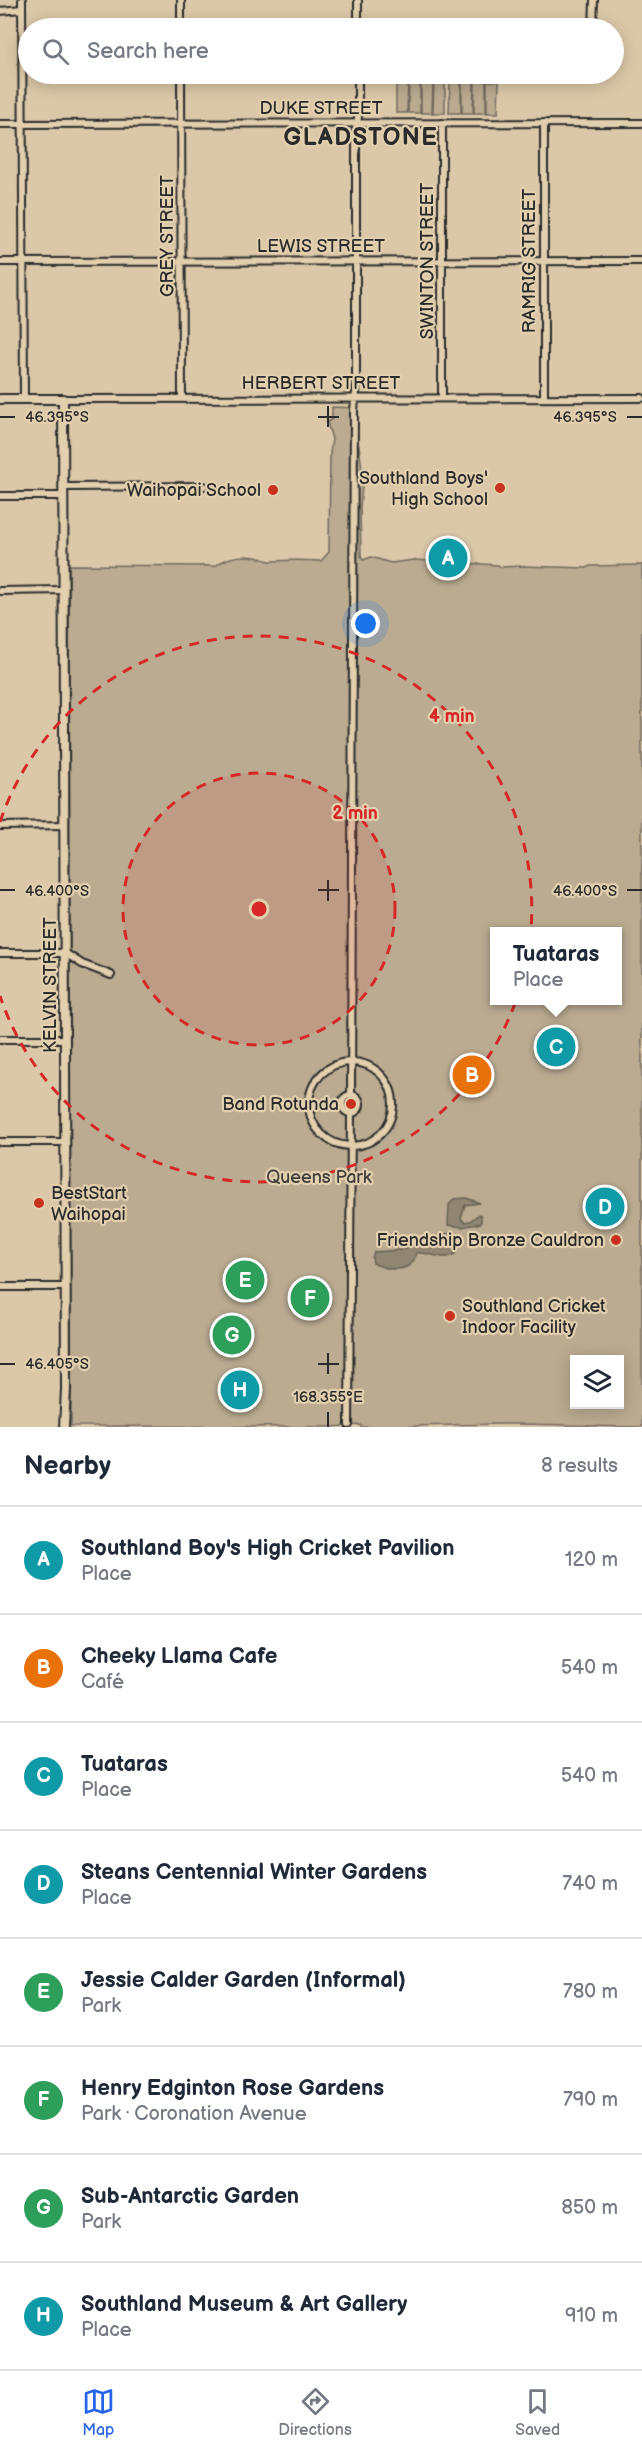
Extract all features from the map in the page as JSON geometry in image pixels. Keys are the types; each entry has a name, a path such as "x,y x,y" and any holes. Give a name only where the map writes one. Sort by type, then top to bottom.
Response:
{"main road":[{"name":"HERBERT STREET","path":"0,399 63,399"},
{"name":"KELVIN STREET","path":"63,399 66,1142 64,1427"}],"street":[{"path":"22,0 22,18"},
{"path":"181,0 181,18"},
{"path":"358,0 358,18"},
{"path":"593,18 594,0"},
{"path":"0,11 22,9"},
{"path":"23,84 24,399"},
{"name":"GREY STREET","path":"181,84 182,399"},
{"path":"351,1095 358,84"},
{"name":"SWINTON STREET","path":"442,123 442,398"},
{"name":"RAMRIG STREET","path":"544,123 544,398"},
{"name":"DUKE STREET","path":"0,124 642,123"},
{"name":"LEWIS STREET","path":"0,262 642,261"},
{"name":"HERBERT STREET","path":"63,399 642,398"},
{"path":"64,487 204,486"},
{"path":"0,496 64,496"},
{"path":"0,591 64,590"},
{"path":"0,826 65,825"},
{"path":"0,954 65,953 82,964 111,975"},
{"path":"0,1039 65,1039"},
{"path":"351,1061 372,1066 380,1072 392,1090 394,1100 391,1119 380,1136 371,1142 350,1146 339,1144 319,1132 313,1122 309,1098 319,1076 328,1068 351,1061"},
{"path":"351,1095 358,1099 359,1104 358,1109 351,1112 345,1110 342,1105 343,1100 351,1095"},
{"path":"349,1425 351,1112"},
{"path":"0,1142 66,1142"},
{"path":"0,1287 66,1287"}],"green space":[{"path":"396,84 408,84 407,113 396,113"},
{"path":"409,84 420,84 420,113 408,113"},
{"path":"421,84 433,84 432,113 421,113"},
{"path":"434,84 445,84 445,113 433,113"},
{"path":"450,84 461,84 461,113 449,113"},
{"path":"462,84 474,84 473,113 462,113"},
{"path":"475,84 486,84 486,113 474,113"},
{"path":"487,84 499,84 498,113 487,113"},
{"name":"Queens Park","path":"332,407 358,408 357,448 359,446 363,477 360,507 363,560 371,557 391,563 414,560 498,565 500,567 587,568 590,566 642,565 642,1427 513,1424 361,1427 360,1425 330,1427 71,1426 69,565 215,566 225,560 242,556 271,561 321,561 329,552 332,439 327,422 332,419"}],"shaded area":[{"path":"466,1198 480,1203 465,1205 461,1218 464,1222 470,1221 479,1214 481,1223 462,1227 448,1225 449,1205 454,1199"},
{"path":"453,1233 459,1239 460,1245 452,1256 441,1257 416,1253 410,1265 399,1269 386,1268 373,1263 374,1252 400,1250 442,1234"}],"place":[{"name":"Southland Boys' High School","path":"500,488"},
{"name":"Waihopai School","path":"273,490"},
{"name":"Southland Boy's High Cricket Pavilion","path":"448,558"},
{"name":"Tuataras","path":"556,1047"},
{"name":"Cheeky Llama Cafe","path":"472,1075"},
{"name":"Band Rotunda","path":"351,1104"},
{"name":"BestStart Waihopai","path":"39,1203"},
{"name":"Steans Centennial Winter Gardens","path":"605,1207"},
{"name":"Friendship Bronze Cauldron","path":"616,1240"},
{"name":"Jessie Calder Garden (Informal)","path":"245,1280"},
{"name":"Henry Edginton Rose Gardens","path":"310,1298"},
{"name":"Southland Cricket Indoor Facility","path":"450,1316"},
{"name":"Sub-Antarctic Garden","path":"232,1335"},
{"name":"Southland Museum & Art Gallery","path":"240,1390"}],"district":[{"name":"GLADSTONE","path":"361,137"}]}
